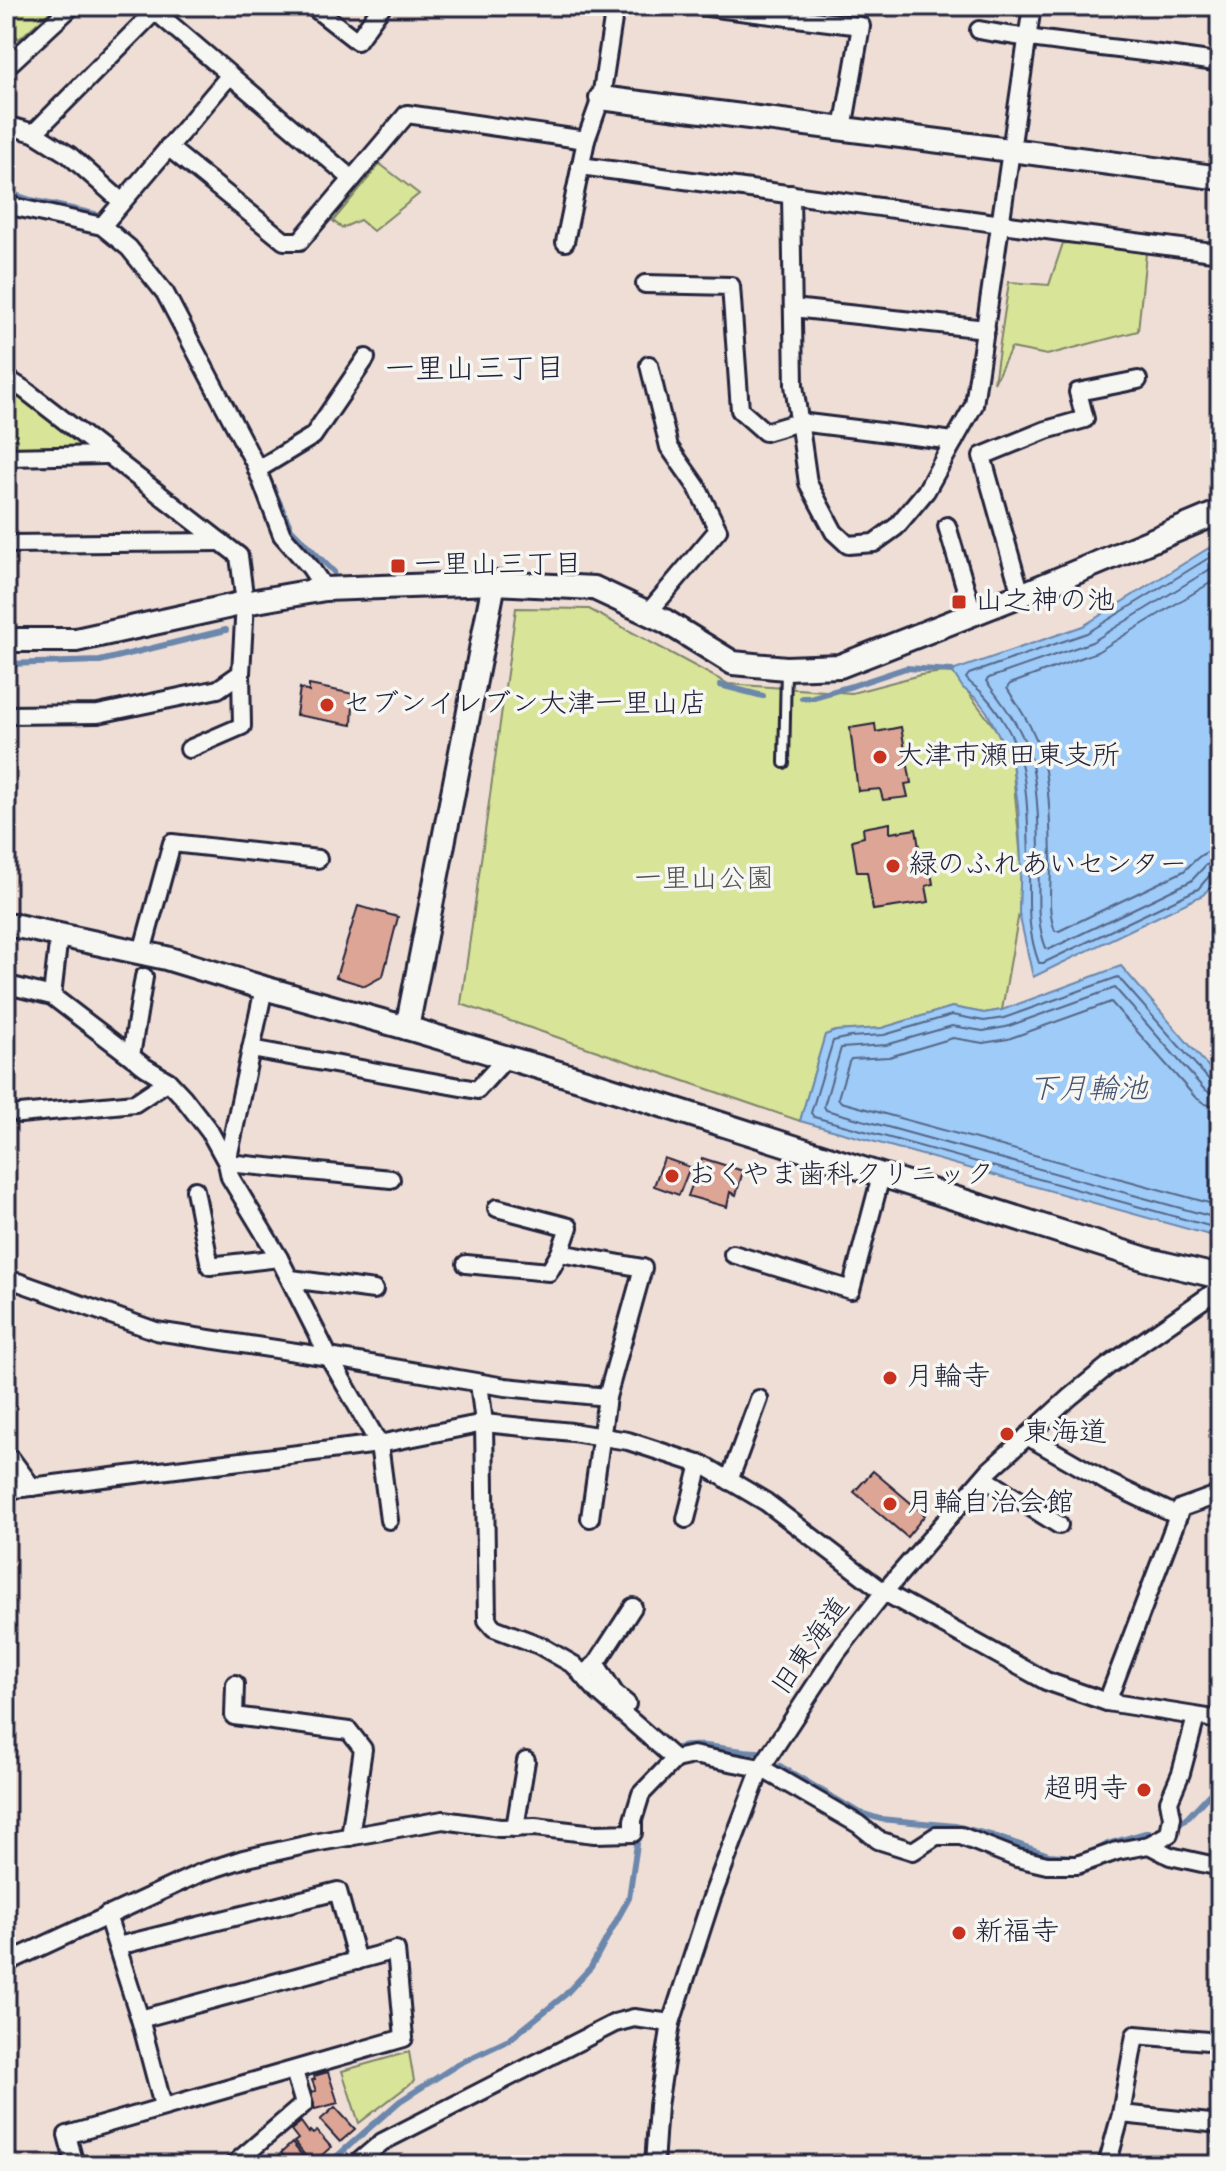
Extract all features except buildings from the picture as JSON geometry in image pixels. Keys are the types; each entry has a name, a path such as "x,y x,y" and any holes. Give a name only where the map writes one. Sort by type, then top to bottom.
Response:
{"street":[{"path":"6,67 72,6"},
{"path":"312,6 357,41 382,6"},
{"path":"565,242 586,140 601,98 615,6"},
{"path":"699,6 861,26 843,129"},
{"path":"791,194 794,385 808,483 834,532 848,545 874,543 896,527 926,491 974,405 1032,6"},
{"path":"34,133 152,9 352,179"},
{"path":"979,30 1026,39 1220,63"},
{"path":"102,226 230,75"},
{"path":"601,98 1220,178"},
{"path":"168,147 284,241 300,241 407,114 586,140"},
{"path":"6,125 34,133 69,155 122,202"},
{"path":"580,166 1002,226 1220,253"},
{"path":"6,205 102,226 129,248 165,293 257,470 282,535 325,589"},
{"path":"645,284 731,286 740,410 765,432 799,422 954,441"},
{"path":"793,308 986,329"},
{"path":"257,470 313,436 366,358"},
{"path":"648,613 718,530 697,487 669,447 649,365"},
{"path":"6,378 239,556 245,603 242,726 189,749"},
{"path":"1021,595 982,456 1046,430 1085,419 1078,392 1138,380"},
{"path":"6,457 106,455"},
{"path":"6,640 76,640 325,589 494,583 594,588 665,621 733,663 786,668 840,666 1220,512"},
{"path":"947,526 973,613"},
{"path":"6,544 221,542"},
{"path":"407,1028 494,583"},
{"path":"6,715 98,714 218,689 241,673"},
{"path":"142,952 172,843 318,859"},
{"path":"6,926 166,958 407,1028 589,1082 1149,1260 1220,1286"},
{"path":"52,996 59,935"},
{"path":"131,1056 144,977"},
{"path":"6,987 52,996 168,1081 210,1132 227,1163 230,1177 291,1279 329,1357 379,1444 389,1520"},
{"path":"227,1163 264,988"},
{"path":"251,1049 477,1090 506,1058"},
{"path":"20,1114 135,1103 168,1081"},
{"path":"227,1163 391,1179"},
{"path":"733,1254 851,1290 881,1176"},
{"path":"195,1190 210,1266 279,1258"},
{"path":"466,1264 549,1272 560,1253 569,1227 497,1208"},
{"path":"560,1253 643,1268 607,1397 590,1518"},
{"path":"291,1279 374,1290"},
{"path":"6,1283 18,1282 156,1331 479,1383 607,1397"},
{"name":"旧東海道","path":"654,2165 658,2106 671,2023 712,1897 761,1768 837,1652 884,1592 984,1478 1108,1366 1220,1286"},
{"path":"479,1383 484,1423 487,1620 501,1632 539,1645 574,1665 598,1692 675,1758"},
{"path":"729,1481 759,1399"},
{"path":"6,1490 379,1444 484,1423 628,1441 700,1464 766,1502 884,1592 1046,1681 1107,1702 1220,1720"},
{"path":"1027,1436 1107,1482 1178,1516"},
{"path":"6,1458 12,1460 32,1487"},
{"path":"686,1519 700,1464"},
{"path":"6,1478 32,1487"},
{"path":"984,1478 1059,1525"},
{"path":"1107,1702 1181,1508 1220,1494"},
{"path":"582,1675 596,1664 633,1607"},
{"path":"596,1664 615,1694 643,1717"},
{"path":"235,1684 234,1716 349,1731 363,1749 350,1837"},
{"path":"6,1963 200,1873 243,1859 443,1820 500,1828 535,1827 595,1834 633,1833 633,1820 641,1794 675,1758 693,1755 761,1768 858,1824 878,1840 913,1851 936,1836 961,1836 1017,1858 1047,1865 1077,1865 1117,1851 1149,1845 1169,1834 1172,1817 1169,1801 1181,1773 1196,1717"},
{"path":"515,1828 526,1761"},
{"path":"1149,1845 1170,1856 1220,1867"},
{"path":"118,1946 338,1891 357,1961"},
{"path":"107,1915 140,2019 163,2106"},
{"path":"75,2165 67,2135 404,2038 396,1950 140,2019"},
{"path":"355,2165 382,2142 615,2023 634,2018 671,2023"},
{"path":"1107,2165 1121,2114 1135,2035 1220,2042"},
{"path":"233,2165 304,2104 294,2071"},
{"path":"1121,2114 1220,2124"}],"lane":[{"path":"784,763 786,668"}],"green space":[{"path":"6,6 50,6 53,9 19,39 6,25"},
{"path":"380,164 419,194 373,231 360,220 342,228 333,221"},
{"path":"1063,243 1147,244 1138,331 1047,355 1011,348 994,383 1009,282 1049,285"},
{"path":"6,379 85,448 6,447"},
{"name":"一里山公園","path":"516,608 589,609 728,684 852,693 920,675 952,671 1003,739 1012,761 1021,860 1019,913 1002,1010 984,1013 952,1007 882,1028 836,1031 825,1035 800,1121 461,1004"},
{"path":"409,2052 414,2081 359,2123 342,2071"}],"water":[{"path":"1220,541 1220,876 1203,895 1033,977 1019,913 1021,860 1012,761 987,712 963,688 952,671 1083,626"},
{"name":"下月輪池","path":"1121,966 1220,1080 1220,1238 800,1121 825,1035 836,1031 882,1028 952,1007 984,1013 1002,1010"}],"waterway":[{"path":"6,192 95,214"},
{"path":"118,228 130,239"},
{"path":"270,481 291,529 334,572"},
{"path":"6,664 100,661 226,630"},
{"path":"802,698 906,668 952,671"},
{"path":"720,685 763,696"},
{"path":"677,1748 696,1746 758,1752"},
{"path":"780,1766 858,1812 880,1819 955,1826 1049,1855 1074,1857 1149,1832"},
{"path":"1174,1827 1187,1818 1220,1783"},
{"path":"327,2165 400,2101 460,2063 509,2040 565,1995 591,1967 629,1898 637,1844"}],"place":[{"name":"一里山三丁目","path":"398,566"},
{"name":"山之神の池","path":"959,602"},
{"name":"セブンイレブン大津一里山店","path":"327,705"},
{"name":"大津市瀬田東支所","path":"880,757"},
{"name":"緑のふれあいセンター","path":"893,866"},
{"name":"おくやま歯科クリニック","path":"672,1176"},
{"name":"月輪寺","path":"890,1378"},
{"name":"東海道","path":"1007,1434"},
{"name":"月輪自治会館","path":"890,1504"},
{"name":"超明寺","path":"1144,1790"},
{"name":"新福寺","path":"959,1933"}],"district":[{"name":"一里山三丁目","path":"475,371"}]}
